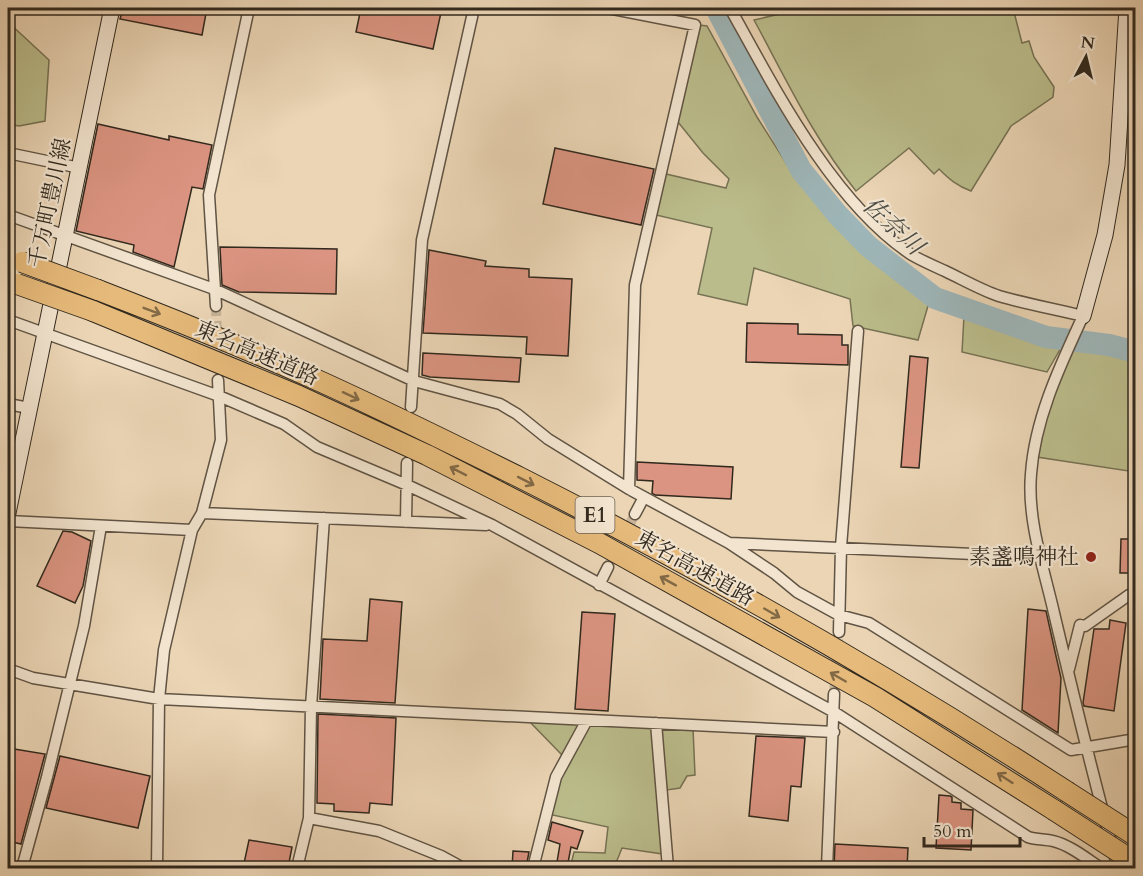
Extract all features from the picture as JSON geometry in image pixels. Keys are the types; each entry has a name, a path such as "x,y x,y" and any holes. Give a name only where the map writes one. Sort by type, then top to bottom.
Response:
{"highway":[{"name":"東名高速道路","path":"15,260 98,290 307,375 436,435 610,523 762,606 876,673 999,747 1136,836"},
{"name":"東名高速道路","path":"12,282 93,311 299,396 427,455 599,543 875,697 1136,863"}],"main road":[{"name":"千万町豊川線","path":"8,513 112,8"},
{"path":"1083,316 1105,235 1117,165 1127,8"}],"street":[{"path":"216,306 209,195 249,8"},
{"path":"411,406 422,240 474,8"},
{"path":"608,8 694,25 635,285 629,489"},
{"path":"730,8 816,154 843,189 891,238 913,256 997,295 1083,316 1055,376 1035,444 1031,475 1032,510 1068,674 1118,868"},
{"path":"8,153 80,168"},
{"path":"8,214 214,289 414,381 500,404 517,414 548,439 629,489 729,543 774,573 797,592 839,615 869,623 1071,750 1136,739"},
{"path":"8,320 219,396 284,424 317,447 407,485 492,525 834,712 1029,837 1065,846 1101,868"},
{"path":"839,632 841,548 858,331"},
{"path":"157,868 159,699 164,650 192,530 202,513 221,440 218,380"},
{"path":"8,405 29,408"},
{"path":"406,522 407,463"},
{"path":"635,514 644,497"},
{"path":"202,513 492,525"},
{"path":"297,868 309,818 311,706 324,518"},
{"path":"8,521 192,530"},
{"path":"22,868 71,684 84,626 101,526"},
{"path":"729,543 1041,557"},
{"path":"599,585 608,567"},
{"path":"1068,674 1080,625 1085,626 1129,596 1136,597"},
{"path":"8,669 33,678 159,699 834,732"},
{"path":"827,868 834,694"},
{"path":"533,868 555,777 586,720"},
{"path":"656,723 668,868"},
{"path":"309,818 379,831 441,856 463,868"}],"green space":[{"path":"805,8 1013,8 1022,43 1029,41 1034,57 1054,87 1053,97 1011,126 971,191 954,182 939,169 934,174 909,148 856,191 814,130 754,20"},
{"path":"8,22 49,60 45,121 19,126 8,124"},
{"path":"699,25 707,26 757,117 795,177 829,216 867,254 930,299 918,340 853,326 850,299 754,268 747,305 698,294 712,228 656,215 666,174 726,188 729,179 703,153 678,122"},
{"path":"964,316 1062,346 1047,372 962,352"},
{"path":"1075,348 1135,362 1135,472 1037,457 1058,377"},
{"path":"529,721 582,724 563,756"},
{"path":"587,724 652,727 663,854 622,848 614,868 570,868 574,852 605,853 608,827 548,814 558,778"},
{"path":"660,727 693,728 695,775 687,776 680,788 667,790"}],"building":[{"path":"123,8 207,8 202,35 120,19"},
{"path":"361,8 442,8 433,49 356,32"},
{"path":"98,124 169,140 169,136 212,145 203,189 192,187 174,267 133,252 134,245 76,231"},
{"path":"555,148 654,169 641,225 543,204"},
{"path":"220,247 337,249 336,294 239,292 222,285"},
{"path":"429,250 486,261 485,266 529,269 529,277 572,279 568,356 526,354 527,337 423,333"},
{"path":"747,323 798,324 798,334 842,335 842,345 848,345 848,365 746,362"},
{"path":"423,353 521,358 519,382 422,375"},
{"path":"910,356 928,358 919,468 901,467"},
{"path":"637,462 733,467 731,499 655,495 652,493 653,481 637,480"},
{"path":"63,531 72,532 91,541 83,586 75,603 37,586"},
{"path":"1121,539 1136,539 1136,573 1120,573"},
{"path":"370,599 402,602 395,703 320,699 323,639 367,641"},
{"path":"1028,609 1046,611 1061,678 1058,733 1022,710"},
{"path":"582,612 615,614 608,711 575,709"},
{"path":"1110,620 1126,623 1114,711 1084,706 1083,703 1094,629 1109,629"},
{"path":"318,714 396,718 392,805 370,803 369,813 334,811 334,804 317,803"},
{"path":"756,736 805,738 801,787 791,786 788,821 749,816"},
{"path":"8,748 45,754 21,844 8,841"},
{"path":"60,756 150,776 138,828 46,808"},
{"path":"939,795 952,797 952,802 961,803 961,809 973,810 971,850 936,848"},
{"path":"552,822 583,831 577,849 571,847 567,868 556,868 560,844 548,840"},
{"path":"249,840 292,847 288,868 243,868"},
{"path":"835,844 908,848 907,868 834,868"},
{"path":"513,851 529,852 526,868 512,868"}],"waterway":[{"name":"佐奈川","path":"716,8 801,170 837,214 868,246 935,298 1046,337 1109,345 1136,352"}],"tunnel":[{"path":"216,306 218,366"},
{"path":"608,567 635,514"},
{"path":"834,694 839,632"}],"place":[{"name":"素盞鳴神社","path":"1091,557"}]}
